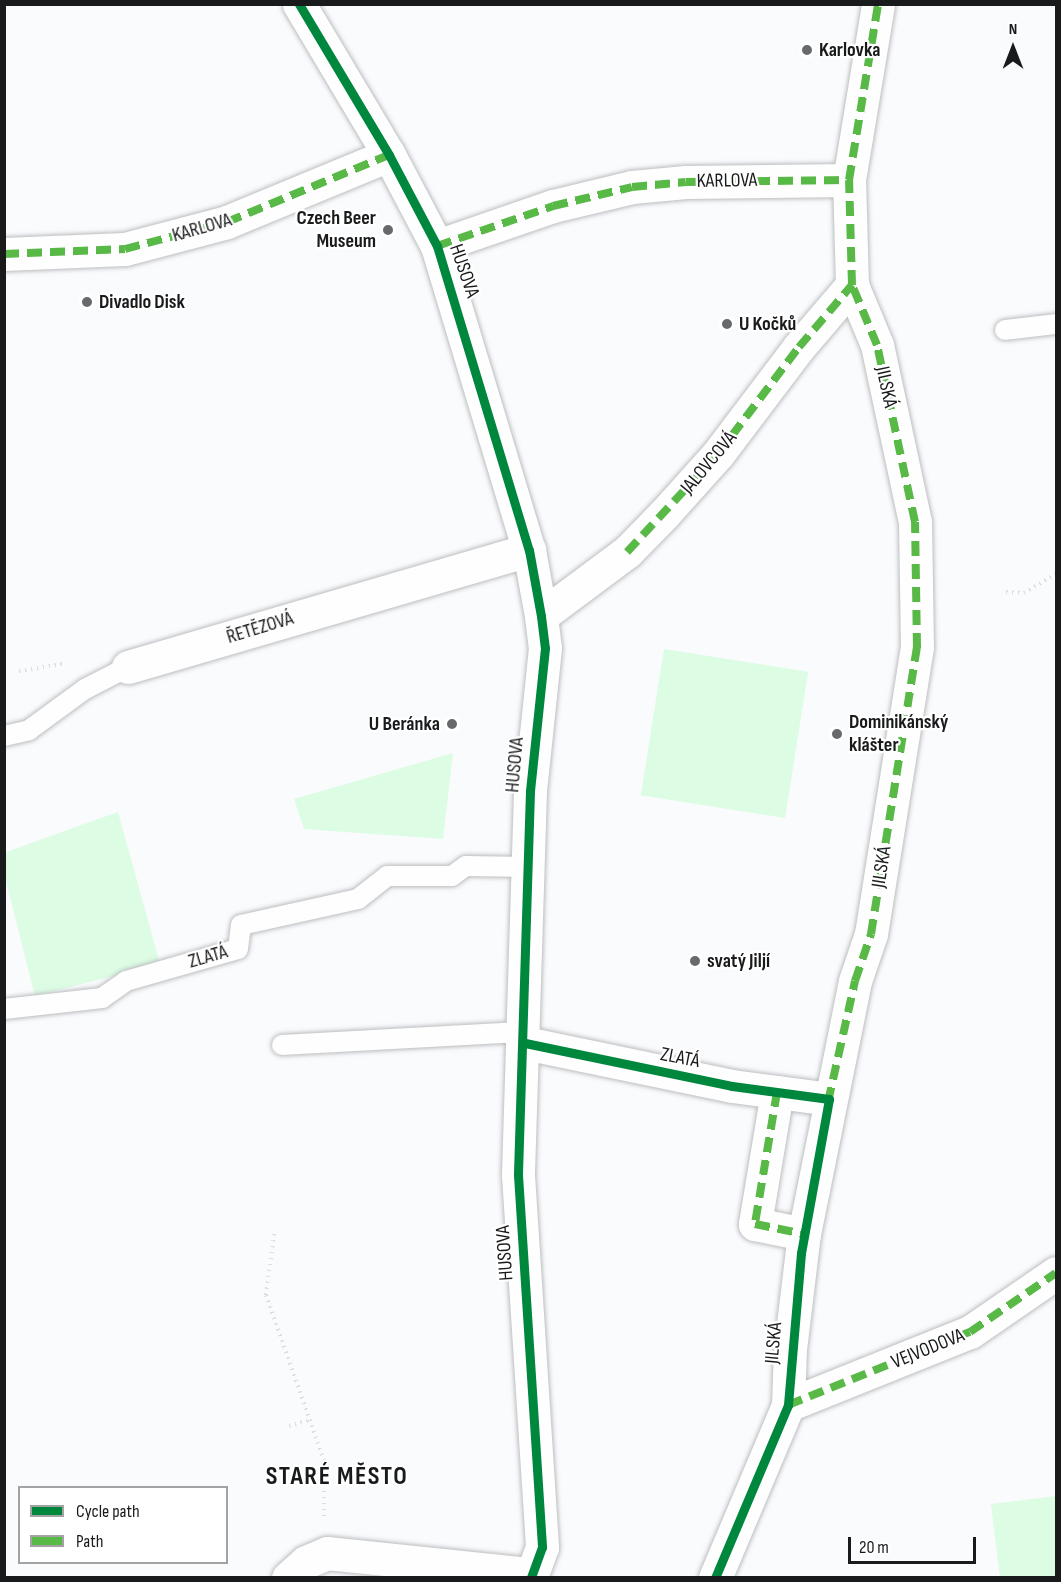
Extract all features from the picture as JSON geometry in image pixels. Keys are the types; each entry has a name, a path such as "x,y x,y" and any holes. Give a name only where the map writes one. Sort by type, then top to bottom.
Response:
{"street":[{"name":"HUSOVA","path":"299,4 389,155 437,246 529,550 541,616 545,648 530,791 525,1037 518,1175 542,1547 531,1576"},
{"path":"849,180 879,4"},
{"name":"KARLOVA","path":"4,254 125,249 227,222 389,155"},
{"name":"KARLOVA","path":"437,246 553,206 633,187 686,182 849,180"},
{"name":"JILSKÁ","path":"715,1578 788,1405 804,1233 829,1099 855,981 872,934 917,648 915,522 878,345 852,285 849,180"},
{"name":"JALOVCOVÁ","path":"541,616 627,552 718,454 799,347 852,285"},
{"name":"ŘETĚZOVÁ","path":"128,668 529,550"},
{"name":"ZLATÁ","path":"525,1037 777,1092 829,1099"},
{"path":"777,1092 755,1224 804,1233"},
{"name":"VEJVODOVA","path":"788,1405 970,1332 1056,1273"},
{"path":"288,1578 306,1562 327,1553 531,1576"}],"lane":[{"path":"1005,330 1056,324"},
{"name":"ŘETĚZOVÁ","path":"4,736 29,730 85,690 128,668"},
{"name":"ZLATÁ","path":"4,1009 102,998 126,981 238,949 241,925 358,899 387,876 452,876 466,866 530,867"},
{"path":"282,1045 525,1037"}],"path":[{"path":"1006,592 1024,593 1056,574"},
{"path":"274,1234 266,1295 324,1461 324,1523"},
{"path":"289,1426 309,1420"}],"green space":[{"path":"664,649 808,672 785,818 641,795"},
{"path":"453,753 443,839 304,829 294,799"},
{"path":"118,812 160,964 35,996 6,881 6,852"},
{"path":"1056,1496 1056,1577 1000,1577 991,1504"}],"marked path":[{"path":"828,1102 855,981 871,934 917,648 915,522 877,345 852,285 849,180 878,4"},
{"path":"4,254 125,249 227,222 389,155"},
{"path":"437,246 553,206 632,187 686,182 849,180"},
{"path":"627,552 718,454 799,347 852,285"},
{"path":"777,1092 755,1224 804,1234"},
{"path":"788,1405 970,1332 1056,1273"}],"cycle path":[{"path":"299,4 389,155 437,246 529,550 541,616 545,648 530,791 518,1175 542,1547 531,1578"},
{"path":"525,1043 732,1086 829,1099 801,1253 788,1405 715,1578"}],"place":[{"name":"Karlovka","path":"807,50"},
{"name":"Czech Beer Museum","path":"388,230"},
{"name":"Divadlo Disk","path":"87,302"},
{"name":"U Kočků","path":"727,324"},
{"name":"U Beránka","path":"452,724"},
{"name":"Dominikánský klášter","path":"837,734"},
{"name":"svatý Jiljí","path":"695,961"}],"district":[{"name":"STARÉ MĚSTO","path":"337,1477"}]}
